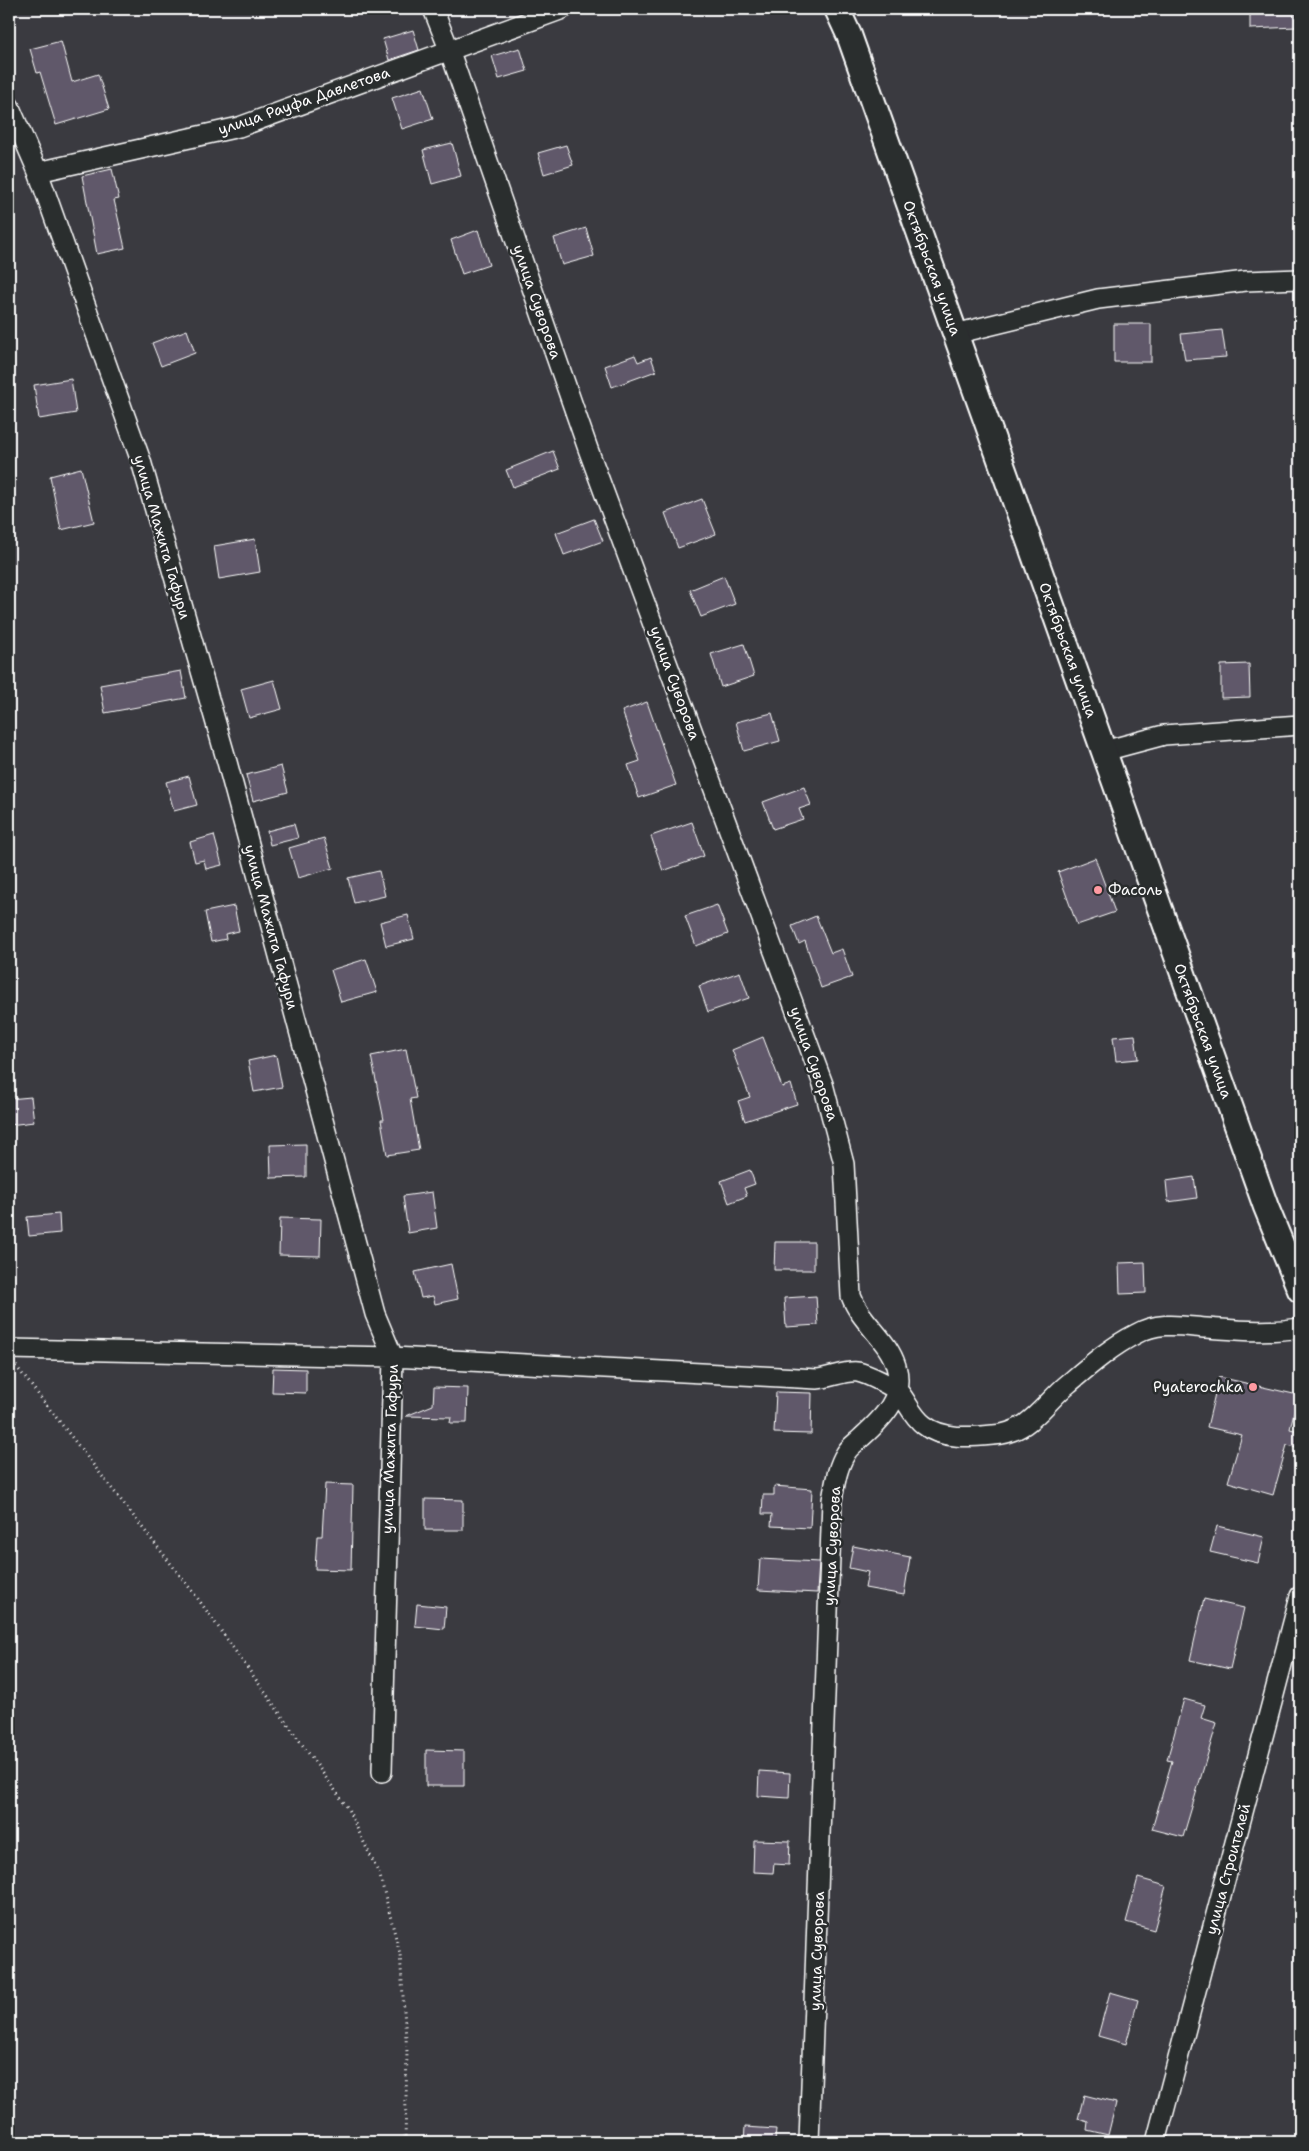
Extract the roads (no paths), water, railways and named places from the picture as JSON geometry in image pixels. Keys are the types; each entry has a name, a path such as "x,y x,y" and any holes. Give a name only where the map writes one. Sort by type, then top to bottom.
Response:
{"street":[{"name":"улица Суворова","path":"433,9 449,49 588,449 823,1084 844,1164 851,1296 856,1310 892,1354 899,1379 898,1392 888,1410 846,1452 837,1472 832,1500 809,2142"},
{"name":"улица Рауфа Давлетова","path":"38,172 240,127 449,49 563,9"},
{"name":"Октябрьская улица","path":"837,9 849,35 1266,1207 1300,1290"},
{"name":"улица Мажита Гафури","path":"9,105 38,172 141,461 229,772 375,1314 393,1357 382,1772"},
{"path":"955,334 1098,299 1246,281 1300,279"},
{"path":"1104,751 1164,735 1300,725"},
{"path":"11,1354 393,1357 817,1379 858,1372 873,1377 898,1392 911,1413 925,1427 944,1434 969,1437 1017,1431 1082,1373 1135,1334 1154,1326 1178,1325 1280,1331 1300,1328"},
{"name":"улица Строителей","path":"1156,2142 1300,1596"}],"place":[{"name":"Фасоль","path":"1098,890"},
{"name":"Pyaterochka","path":"1253,1387"}]}
